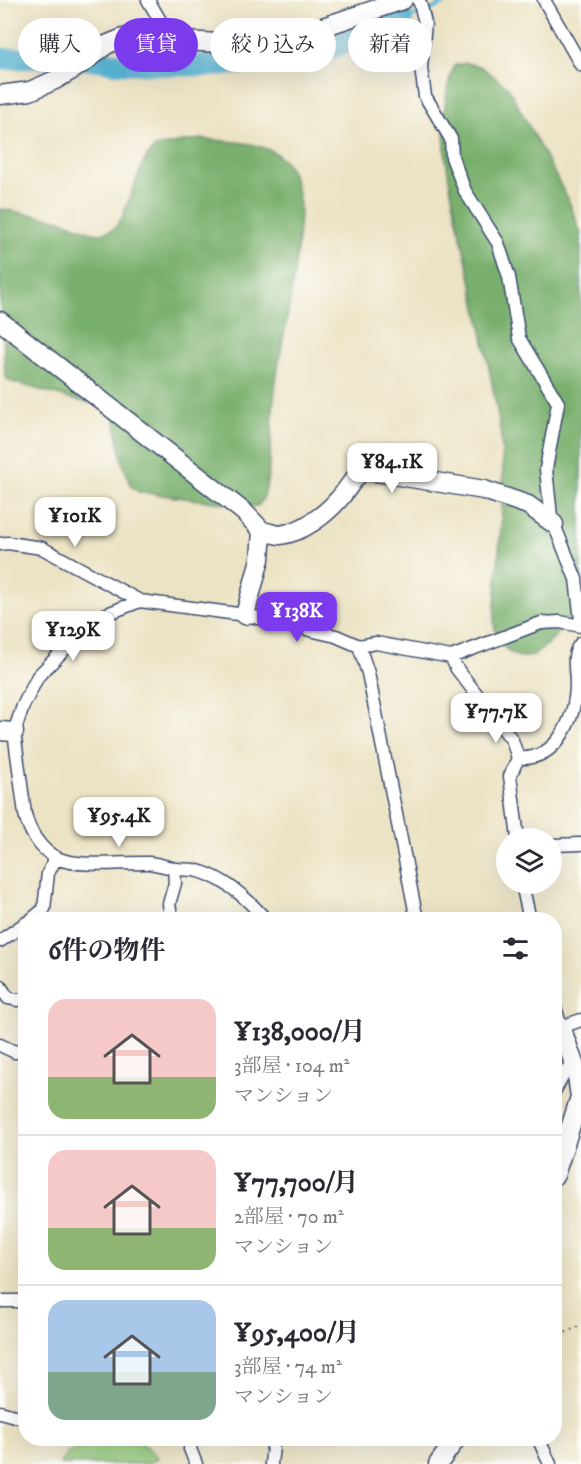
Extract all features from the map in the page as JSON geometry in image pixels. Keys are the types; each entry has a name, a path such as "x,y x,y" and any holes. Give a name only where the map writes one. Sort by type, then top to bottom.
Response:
{"street":[{"path":"148,0 159,18"},
{"path":"198,41 260,45 305,33 404,0"},
{"path":"418,0 425,23 422,68 425,96 451,139 452,157 465,191 498,243 509,277 519,338 558,403 546,470 551,518 576,579 581,620"},
{"path":"544,0 581,65"},
{"path":"0,95 30,91 55,80 114,42"},
{"path":"0,321 244,512 262,531 278,535 298,531 340,498 354,477 363,470 484,490 528,506 554,524"},
{"path":"245,615 260,559 262,531"},
{"path":"0,544 42,548 140,600 245,615 336,636 359,646 376,643 451,657 541,623 560,621 581,626"},
{"path":"140,600 107,614 85,629 38,676 7,731 28,827 38,842 56,858 79,863 152,863 195,871 213,878 254,905 260,912"},
{"path":"518,758 530,759 552,748 567,725 574,701 576,648 581,643"},
{"path":"359,646 368,673 415,912"},
{"path":"451,657 457,669 512,740 518,758 510,776 517,828"},
{"path":"562,845 581,844"},
{"path":"41,912 44,909 48,873 56,858"},
{"path":"170,912 169,904 175,884 174,868"},
{"path":"524,894 528,912"},
{"path":"0,941 18,930"},
{"path":"0,986 8,998 18,1000"},
{"path":"562,1026 581,1020"},
{"path":"562,1036 574,1064 581,1097 562,1146"},
{"path":"0,1045 18,1051"},
{"path":"562,1077 574,1064"},
{"path":"0,1301 18,1301"},
{"path":"0,1412 18,1417"},
{"path":"191,1446 195,1464"},
{"path":"271,1464 273,1446"},
{"path":"438,1464 451,1446"},
{"path":"542,1446 550,1464"}],"path":[{"path":"562,1334 581,1325"}],"green space":[{"path":"465,63 480,66 508,87 568,199 581,234 581,605 550,642 536,654 525,657 508,651 500,642 494,627 503,492 501,440 480,322 448,177 444,119 447,91 454,66"},
{"path":"200,139 258,146 279,155 292,174 299,199 297,253 275,387 267,483 261,502 252,507 139,492 131,486 122,461 114,414 102,405 74,400 9,381 5,376 3,317 0,307 0,209 61,220 95,234 106,232 114,229 121,220 144,161 155,147"},
{"path":"80,1446 145,1446 158,1458 147,1464 60,1464 67,1453"}],"waterway":[{"path":"408,18 451,0"},
{"path":"0,59 51,57 114,63 210,66 307,57 348,41"}]}
